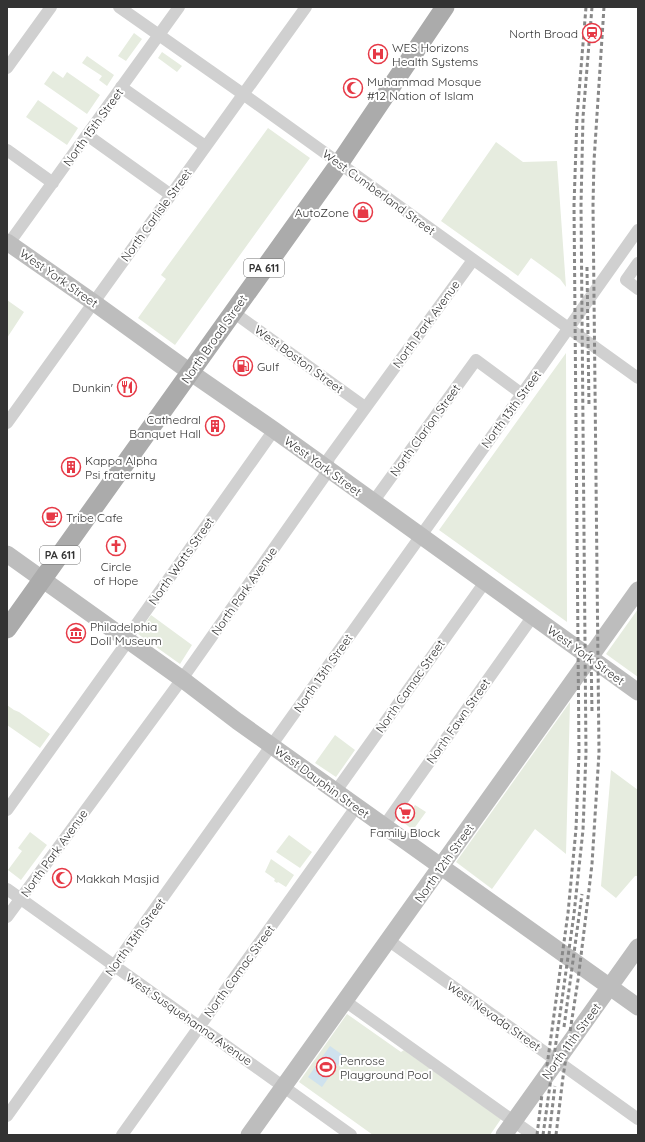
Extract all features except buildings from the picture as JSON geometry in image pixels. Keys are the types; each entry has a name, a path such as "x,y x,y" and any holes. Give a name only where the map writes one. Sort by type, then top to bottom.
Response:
{"main road":[{"name":"North Broad Street","path":"7,629 339,164 445,7"}],"street":[{"path":"7,68 50,7"},
{"name":"West Cumberland Street","path":"119,7 243,94 638,378"},
{"name":"North 15th Street","path":"8,244 179,7"},
{"name":"North Carlisle Street","path":"7,423 306,7"},
{"path":"121,87 205,146"},
{"path":"87,135 171,195"},
{"path":"7,150 53,183"},
{"name":"North 13th Street","path":"7,1116 638,230"},
{"name":"West York Street","path":"8,244 94,302 638,692"},
{"name":"North Park Avenue","path":"7,917 182,679 324,477 329,458 473,260"},
{"path":"638,263 626,280 638,289"},
{"name":"West Boston Street","path":"233,312 365,407"},
{"name":"North Clarion Street","path":"373,502 476,360 522,394"},
{"name":"North Watts Street","path":"7,810 128,641 131,632 274,430"},
{"name":"West Dauphin Street","path":"7,554 182,679 237,721 638,1008"},
{"name":"North Camac Street","path":"336,791 485,582"},
{"name":"North 12th Street","path":"249,1135 638,590"},
{"name":"North Fawn Street","path":"384,826 533,616"},
{"name":"North Camac Street","path":"122,1135 357,806"},
{"name":"West Susquehanna Avenue","path":"7,889 351,1135"},
{"name":"West Nevada Street","path":"388,940 638,1119"},
{"name":"North 11th Street","path":"504,1135 638,947"},
{"path":"345,1001 533,1135"}],"shaded area":[{"path":"134,33 142,39 126,61 118,56"},
{"path":"162,52 182,66 177,72 158,58"},
{"path":"87,56 114,75 107,86 99,80 102,76 82,63"},
{"path":"53,71 63,78 67,72 100,95 87,114 44,84"},
{"path":"38,100 78,128 67,145 26,117"},
{"path":"268,128 310,158 175,345 138,318 166,279 161,275"},
{"path":"496,142 523,162 557,161 566,287 560,279 531,258 518,276 441,221"},
{"path":"7,300 24,312 7,338"},
{"path":"566,353 567,622 439,530"},
{"path":"638,609 638,677 606,654"},
{"path":"151,615 192,645 180,664 138,634"},
{"path":"570,702 566,854 535,829 492,889 456,862"},
{"path":"7,705 50,734 40,748 7,725"},
{"path":"335,735 355,750 336,777 315,763"},
{"path":"611,770 638,790 638,876 635,876 616,898 601,886"},
{"path":"415,805 426,812 413,830 403,822"},
{"path":"30,832 47,845 21,880 8,870 22,851 18,848"},
{"path":"289,835 312,852 300,868 276,852"},
{"path":"271,859 294,875 286,887 274,881 275,879 265,872"},
{"path":"347,1014 401,1052 404,1050 501,1119 490,1135 373,1135 299,1082"}],"water":[{"name":"Penrose Playground Pool","path":"330,1046 344,1056 322,1087 308,1077"}],"railway":[{"path":"546,1073 568,913 576,829 579,753 574,205 577,117 586,7"},
{"path":"543,1135 574,914 583,830 586,753 581,205 583,117 592,7"},
{"path":"556,1135 563,1077 578,980 592,864 599,753 593,205 594,161 604,7"},
{"path":"587,267 589,407"},
{"path":"591,651 592,713"},
{"path":"564,1027 582,894"},
{"path":"549,1135 555,1086"},
{"path":"537,1135 542,1094"}],"place":[{"name":"North Broad","path":"592,33"},
{"name":"WES Horizons Health Systems","path":"378,54"},
{"name":"Muhammad Mosque #12 Nation of Islam","path":"353,88"},
{"name":"AutoZone","path":"363,212"},
{"name":"Gulf","path":"243,366"},
{"name":"Dunkin'","path":"127,387"},
{"name":"Cathedral Banquet Hall","path":"215,426"},
{"name":"Kappa Alpha Psi fraternity","path":"71,467"},
{"name":"Tribe Cafe","path":"52,517"},
{"name":"Circle of Hope","path":"116,546"},
{"name":"Philadelphia Doll Museum","path":"76,633"},
{"name":"Family Block","path":"405,813"},
{"name":"Makkah Masjid","path":"62,878"},
{"name":"Penrose Playground Pool","path":"326,1067"}]}
